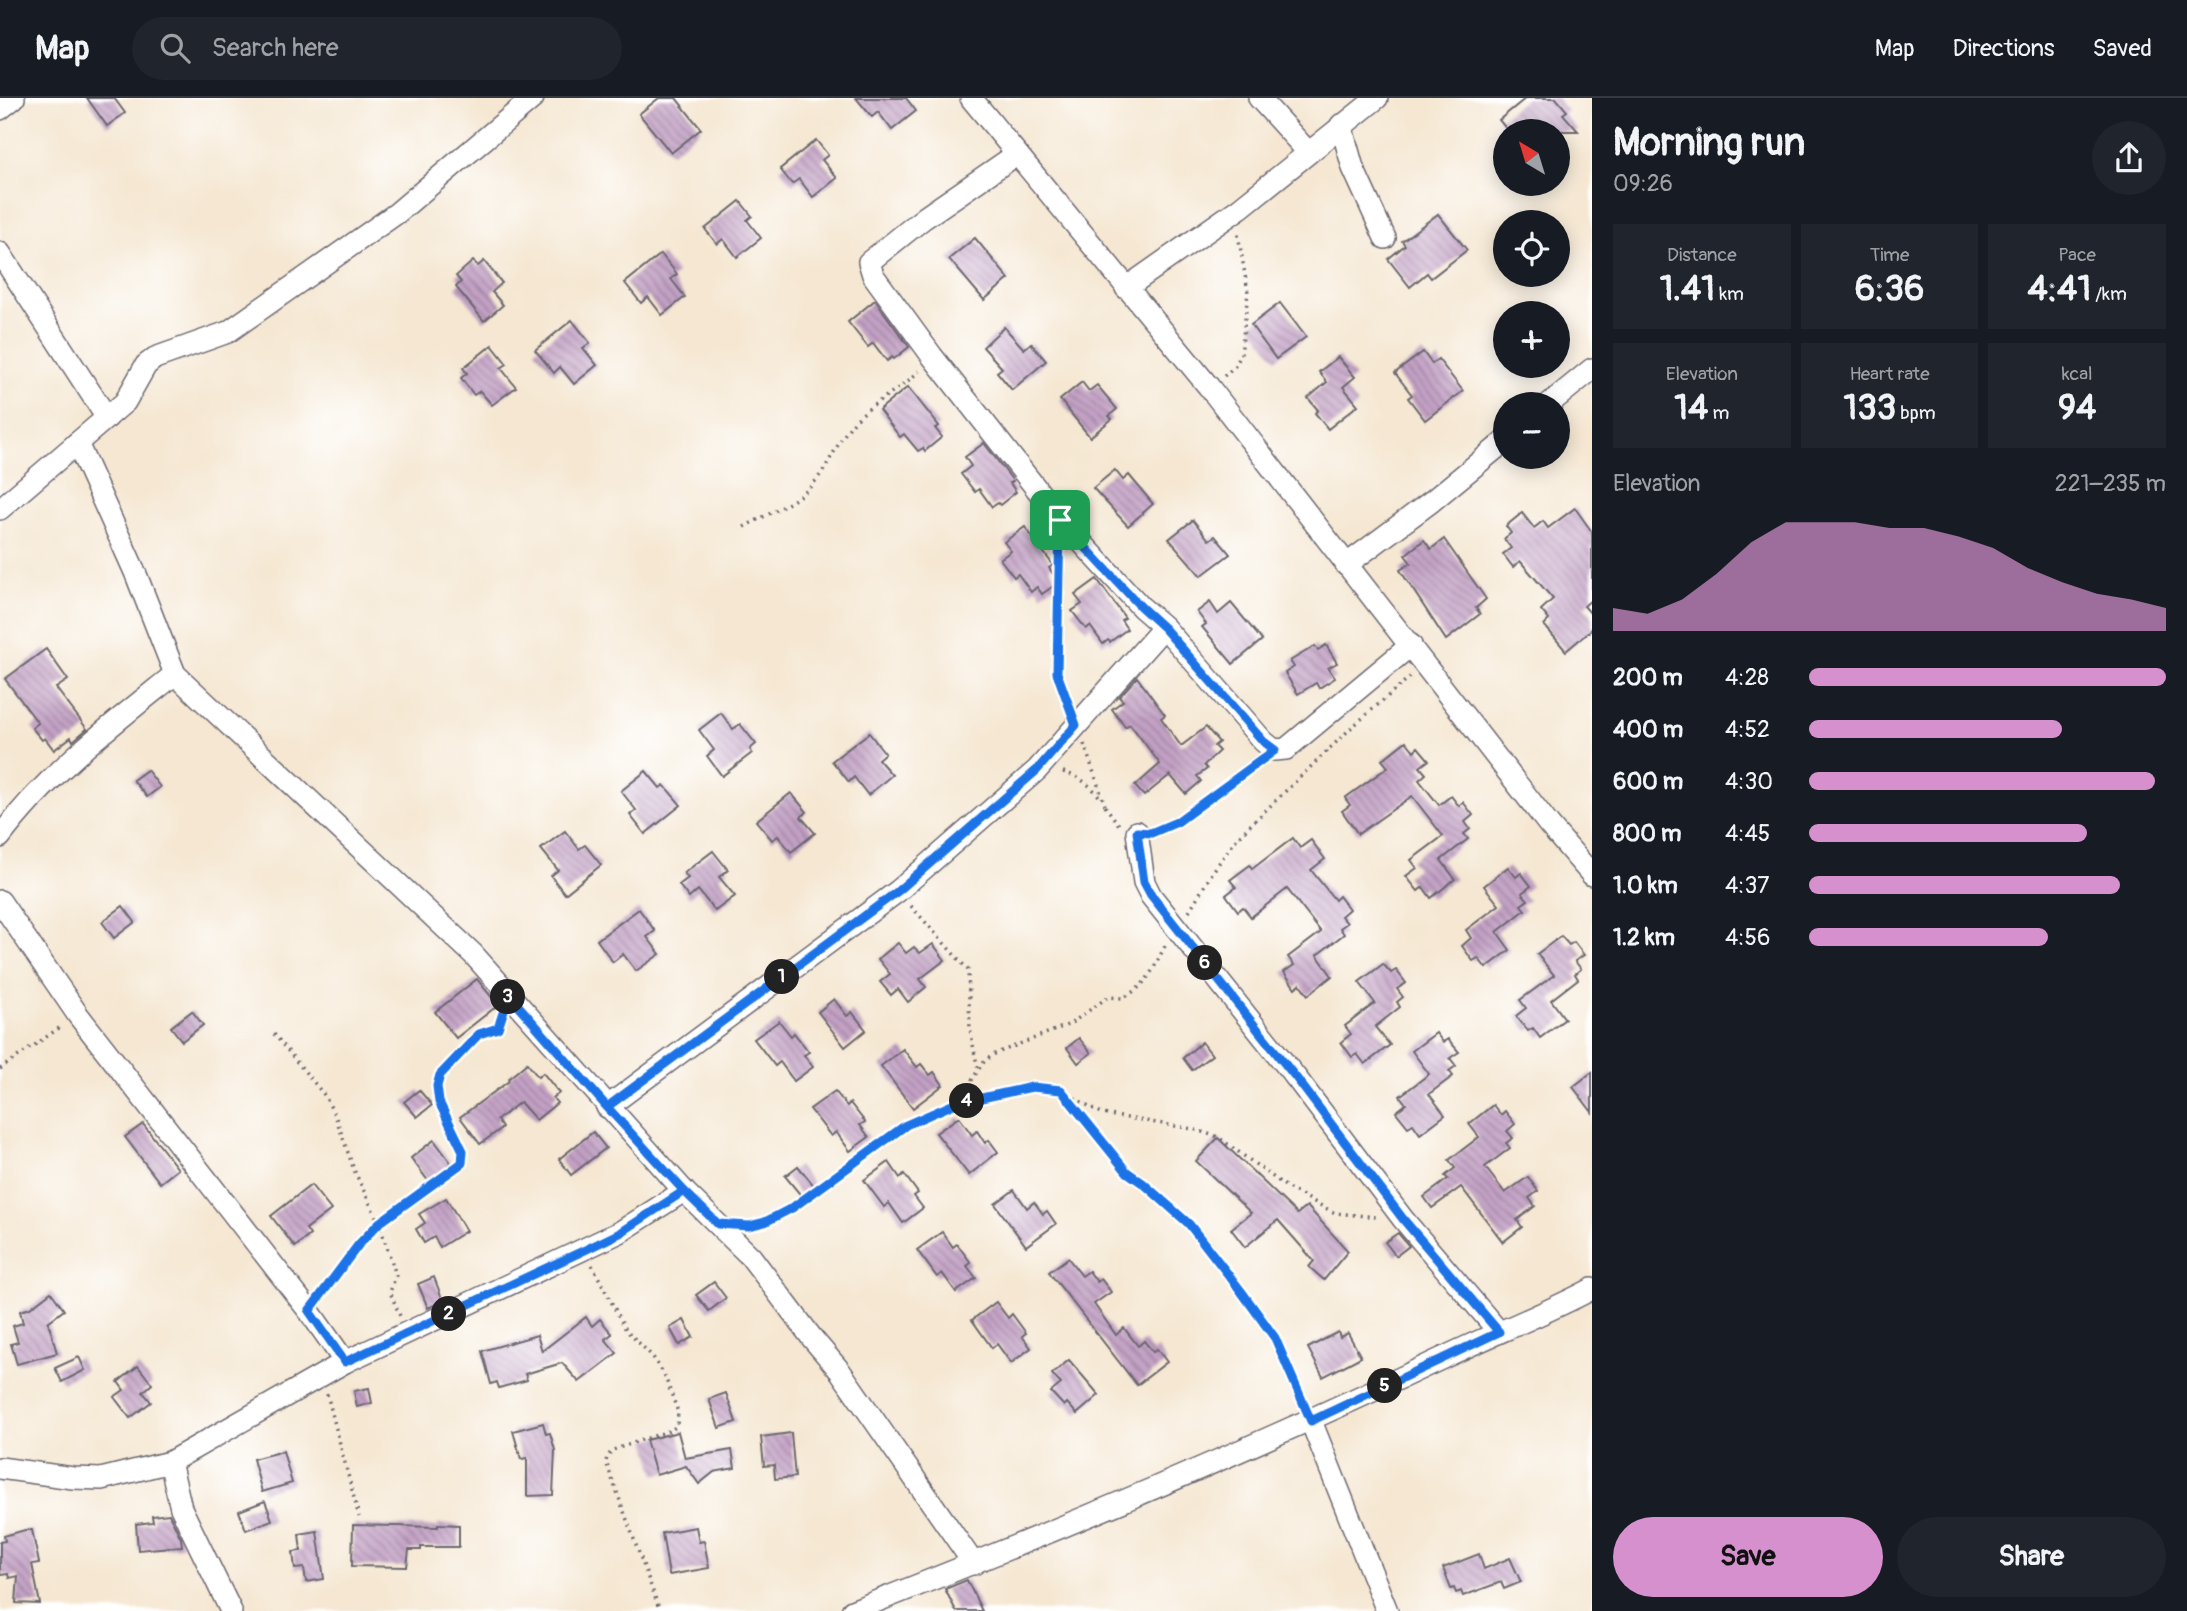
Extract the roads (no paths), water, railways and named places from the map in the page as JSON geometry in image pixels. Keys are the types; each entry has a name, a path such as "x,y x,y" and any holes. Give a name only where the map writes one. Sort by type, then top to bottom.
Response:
{"street":[{"path":"0,109 14,98"},
{"path":"0,509 125,402 146,365 155,358 228,332 397,213 533,98"},
{"path":"971,98 1209,387 1346,565 1426,663 1549,825 1592,875"},
{"path":"1259,98 1308,152"},
{"path":"1126,288 1240,208 1377,98"},
{"path":"1341,125 1353,168 1385,238"},
{"path":"1017,155 924,218 869,262 873,275 932,356 1060,520 1164,628 1263,741 1275,750 1286,749 1411,645"},
{"path":"0,253 107,418"},
{"path":"1564,392 1592,369"},
{"path":"77,443 135,572 175,674 473,954 684,1191 751,1257 841,1371 974,1564"},
{"path":"1346,565 1432,501 1493,451"},
{"path":"607,1107 898,891 1037,770 1164,628"},
{"path":"0,837 18,813 74,757 175,674"},
{"path":"1137,832 1144,882 1151,895 1297,1079 1403,1219 1499,1332"},
{"path":"0,901 78,1015 309,1311 345,1362"},
{"path":"0,1468 101,1479 170,1462 345,1362 620,1233 684,1191"},
{"path":"852,1611 974,1564 1311,1421 1499,1332 1559,1307 1592,1289"},
{"path":"1311,1421 1387,1611"},
{"path":"170,1462 181,1508 231,1611"}]}
